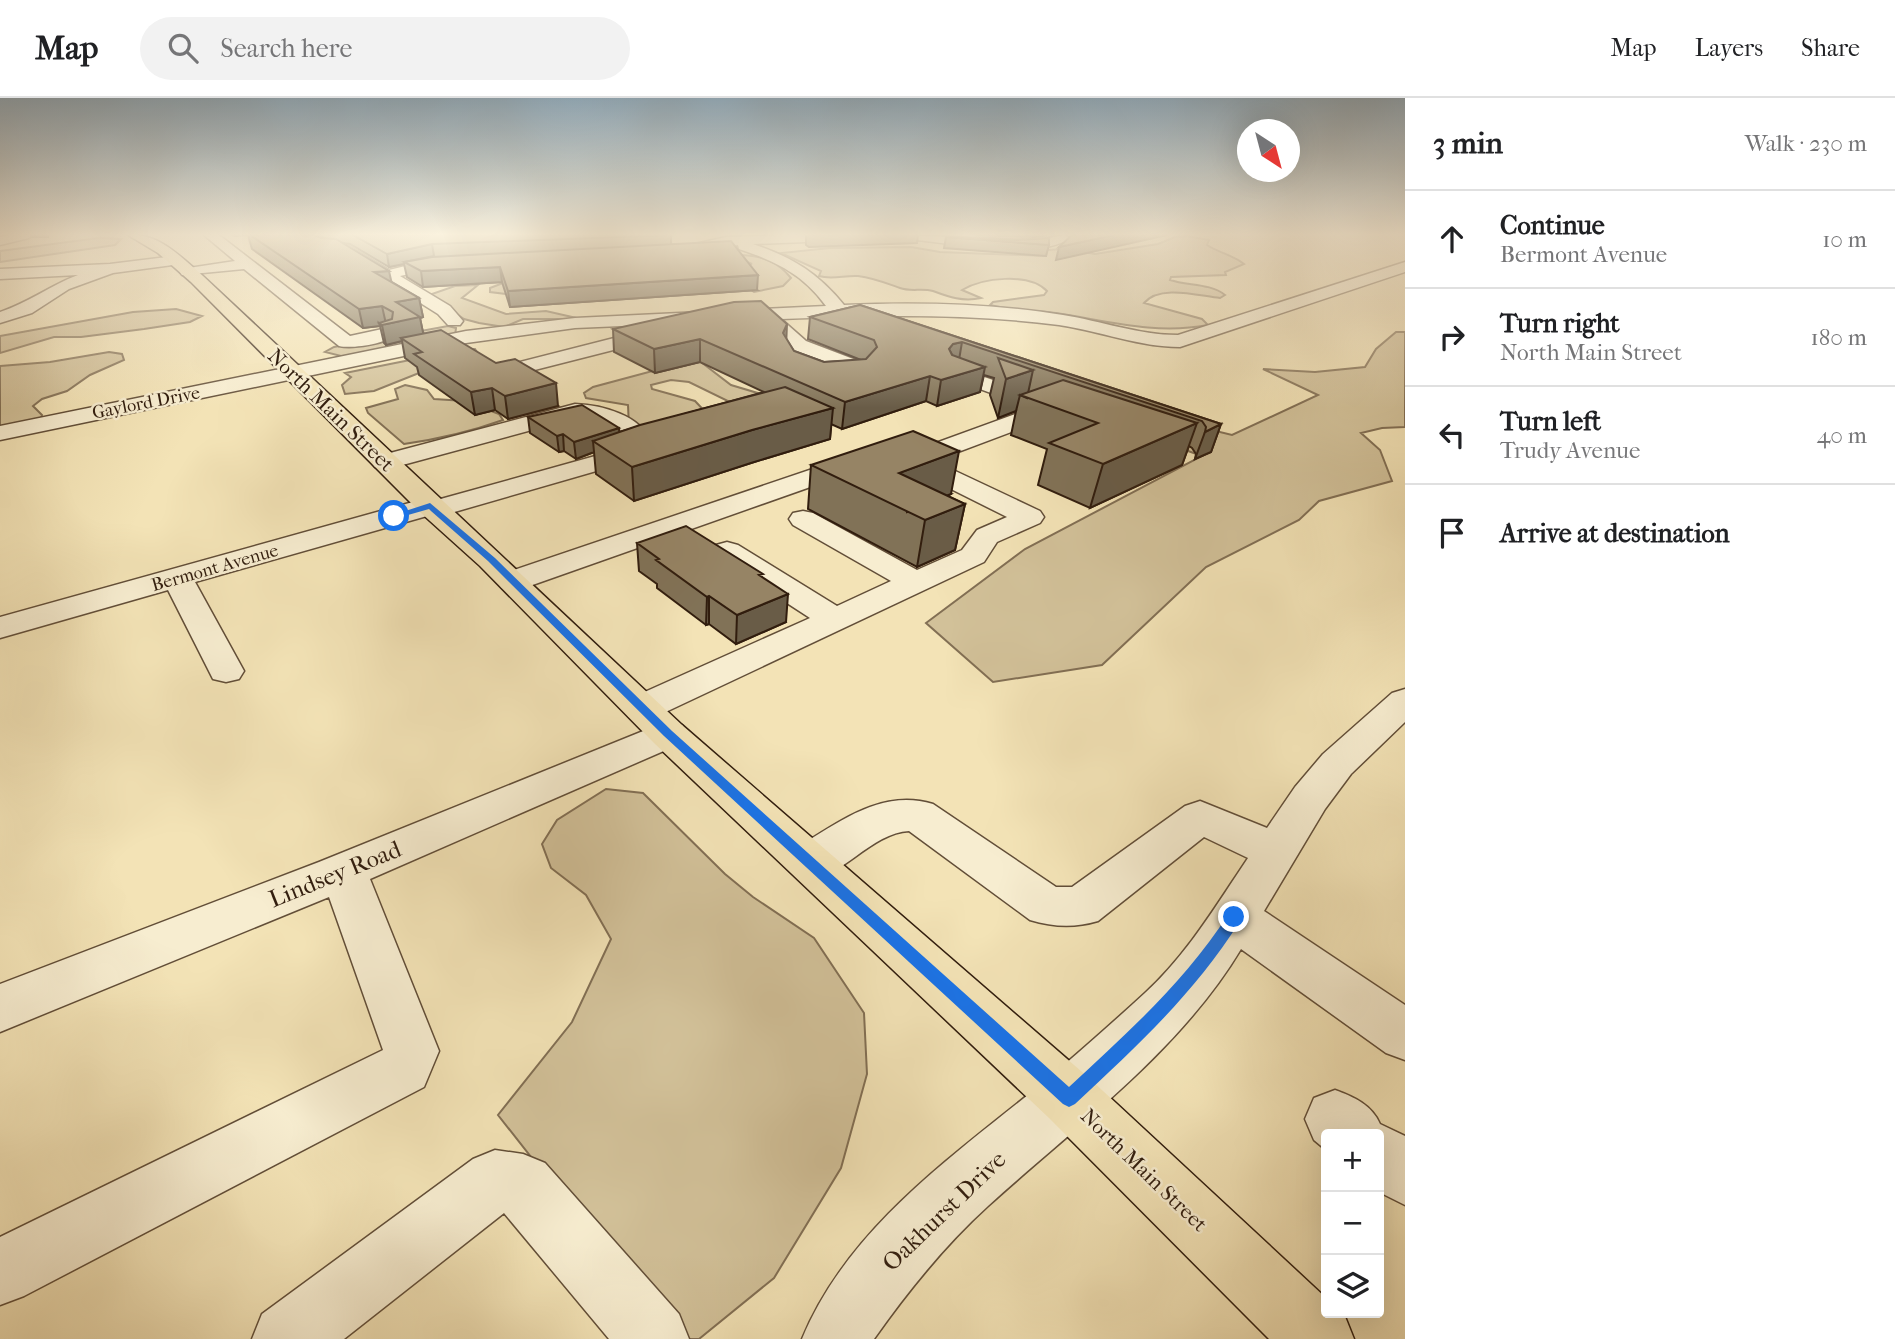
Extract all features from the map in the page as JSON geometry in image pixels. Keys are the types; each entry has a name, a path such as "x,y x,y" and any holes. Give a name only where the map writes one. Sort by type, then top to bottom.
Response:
{"main road":[{"name":"North Main Street","path":"210,293 432,507 513,581 655,721 1069,1098 1319,1339"}],"street":[{"path":"0,317 26,309 53,293"},
{"path":"284,293 346,342 400,331"},
{"path":"416,293 444,310 454,321 494,350 535,388"},
{"path":"826,293 838,310"},
{"path":"494,350 601,322 838,310 941,309 1007,313 1061,320 1160,341 1180,341 1326,293"},
{"path":"627,308 711,303 721,316"},
{"path":"516,313 576,311 592,315 601,322"},
{"path":"765,314 799,345"},
{"path":"428,326 454,321"},
{"path":"494,350 622,342"},
{"name":"Gaylord Drive","path":"0,433 293,374 494,350"},
{"path":"957,374 1079,418"},
{"path":"513,581 860,461 889,455 913,460 1054,408"},
{"name":"Bermont Avenue","path":"0,628 615,458 637,448 640,443 637,435 598,412 575,411 384,461"},
{"name":"Lindsey Road","path":"0,1008 344,871 655,721 835,619 973,556 987,536 1030,517 913,460"},
{"path":"803,519 915,582"},
{"path":"727,551 835,619"},
{"path":"178,579 226,670"},
{"name":"Oakhurst Drive","path":"837,1339 849,1315 892,1256 964,1186 1069,1098 1167,1007 1216,946 1302,809 1337,764 1373,727 1405,701"},
{"path":"809,862 886,816 918,815 1047,906 1081,907 1200,817 1275,851"},
{"path":"0,1272 404,1068 411,1051 344,871"},
{"path":"1234,917 1405,1035"},
{"path":"1384,1158 1405,1174"},
{"path":"287,1339 495,1181 523,1185 654,1339"}],"shaded area":[{"path":"468,293 462,298 506,314 546,311 581,319 523,319 504,327 464,319 429,295"},
{"path":"938,293 969,293 981,298 962,299"},
{"path":"1046,293 1222,293 1225,295 1220,298 1170,293 1151,297 1144,303 1202,319 1208,325 1188,328 1132,326 990,305 993,302"},
{"path":"176,309 202,316 190,322 144,329 81,337 54,337 0,353 0,336 133,312"},
{"path":"448,326 456,328 455,336 345,357 325,352 334,347"},
{"path":"1396,332 1405,332 1405,427 1382,428 1361,433 1380,450 1392,481 1319,501 1299,520 1206,567 1102,665 993,682 926,623 1025,549 1202,456 957,368 1232,435 1318,395 1263,369 1315,372 1365,367 1376,349"},
{"path":"475,349 481,358 429,369 374,391 345,394 342,385 351,377 345,373"},
{"path":"109,352 122,354 124,360 90,375 67,391 42,399 33,406 42,415 40,420 0,427 0,366 50,362"},
{"path":"697,359 731,385 781,400 742,408 689,382 671,380 651,385 652,389 695,401 712,419 629,428 628,405 586,398 584,393 593,387"},
{"path":"405,385 427,390 434,399 465,401 499,414 503,420 454,435 404,444 368,413 366,408 398,399 395,389"},
{"path":"606,789 643,793 725,874 753,897 814,938 864,1013 867,1074 841,1168 774,1278 699,1339 688,1339 586,1227 498,1115 572,1022 611,939 586,895 551,868 542,844 557,820"}],"building":[{"path":"335,293 410,293 419,298 396,302 420,317 382,325 379,323 392,319 393,312 382,306 359,309"},
{"path":"761,301 787,324 783,333 794,351 824,362 866,359 877,347 874,340 810,317 860,305 1221,424 1205,432 1206,427 1202,421 962,342 953,344 949,349 952,355 985,367 941,380 930,376 845,402 700,339 654,349 613,329 734,302"},
{"path":"441,330 496,363 515,359 556,383 505,396 492,388 471,392 414,354 422,352 401,338"},
{"path":"998,358 1033,370 1006,379"},
{"path":"1063,380 1197,423 1103,464 1049,443 1098,423 1020,395"},
{"path":"785,387 833,408 632,467 593,441 640,425"},
{"path":"582,405 619,428 574,442 563,434 557,436 528,417"},
{"path":"913,431 959,451 899,473 965,504 925,520 811,465"},
{"path":"686,526 763,574 759,575 788,594 737,615 707,597 637,543"}],"route":[{"path":"394,516 430,506 434,509 491,559 668,734 1069,1098 1167,1007 1216,946 1234,917"}]}
